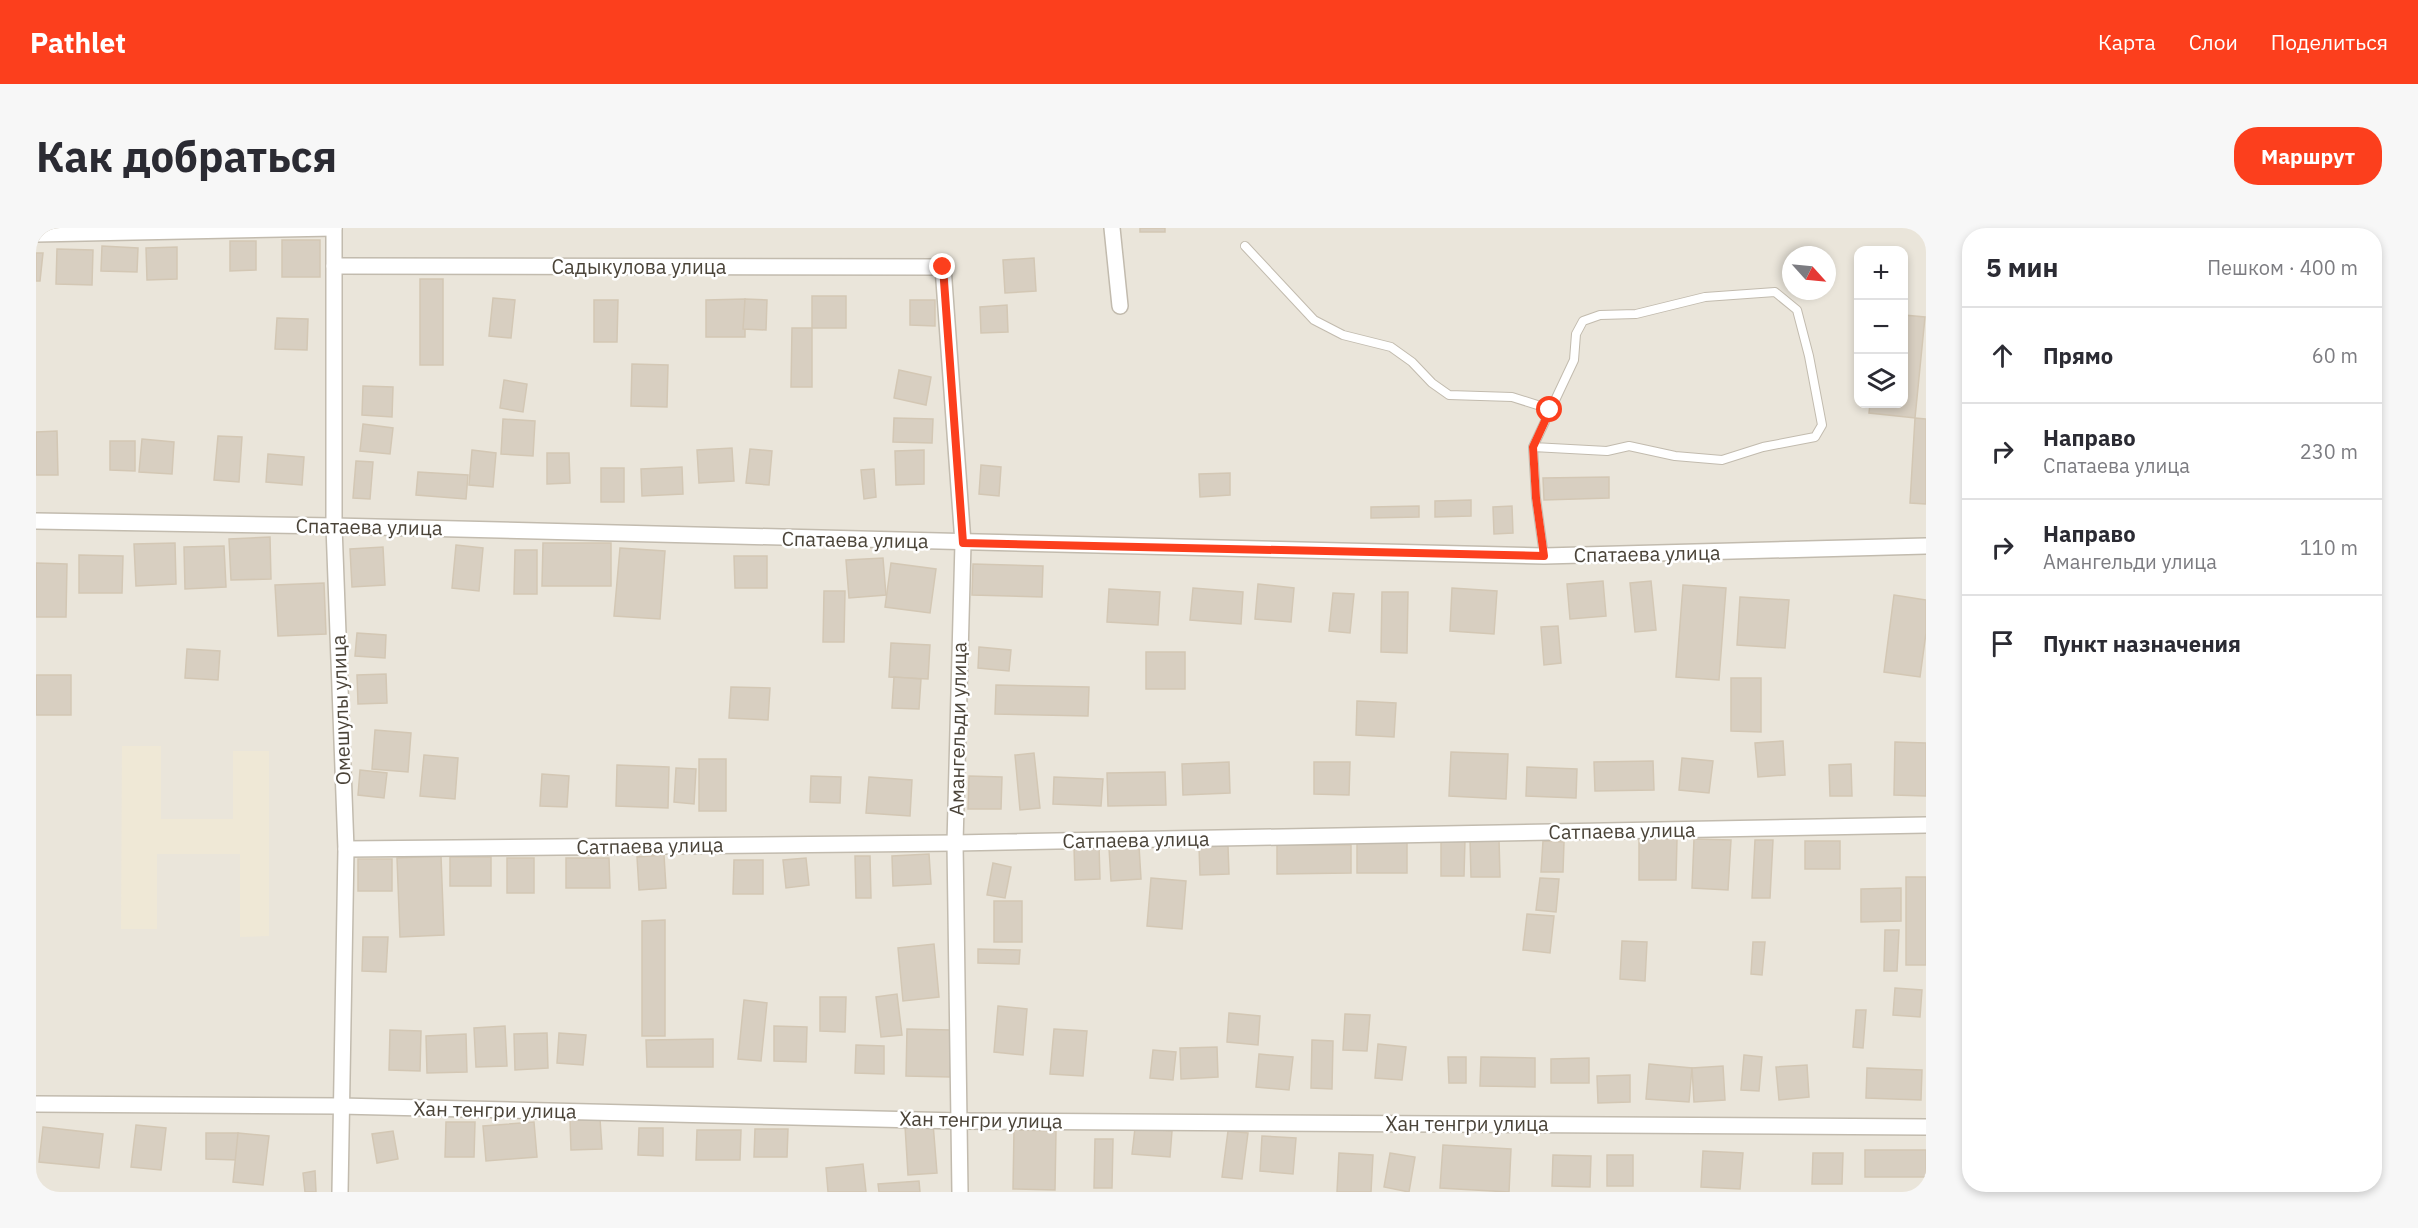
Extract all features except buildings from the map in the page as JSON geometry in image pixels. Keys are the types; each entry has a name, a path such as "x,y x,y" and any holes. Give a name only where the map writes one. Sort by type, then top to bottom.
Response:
{"street":[{"path":"36,234 334,228"},
{"name":"Омешулы улица","path":"334,228 334,526 346,849 340,1192"},
{"path":"1112,228 1120,306"},
{"name":"Садыкулова улица","path":"334,266 943,267"},
{"name":"Амангельди улица","path":"943,267 963,543 956,843 960,1192"},
{"name":"Спатаева улица","path":"36,521 334,526 1544,556 1926,546"},
{"name":"Сатпаева улица","path":"346,849 956,843 1926,825"},
{"name":"Хан тенгри улица","path":"36,1104 340,1106 960,1121 1926,1127"}],"lane":[{"path":"1245,246 1314,320 1342,335 1391,347 1412,362 1432,383 1449,395 1512,397 1550,410"},
{"path":"1533,447 1607,451 1629,446 1675,456 1722,460 1762,447 1815,437 1822,425 1809,356 1797,310 1775,292 1705,297 1636,314 1600,315 1582,321 1576,334 1574,360 1533,447 1536,498 1544,556"}],"shaded area":[{"path":"36,228 1926,228 1926,1192 36,1192"},
{"path":"122,746 161,746 161,819 233,819 233,751 269,751 269,936 240,937 240,854 157,854 157,929 121,929"}],"route":[{"path":"943,267 963,543 1544,556 1536,498 1533,447 1550,410"}]}
